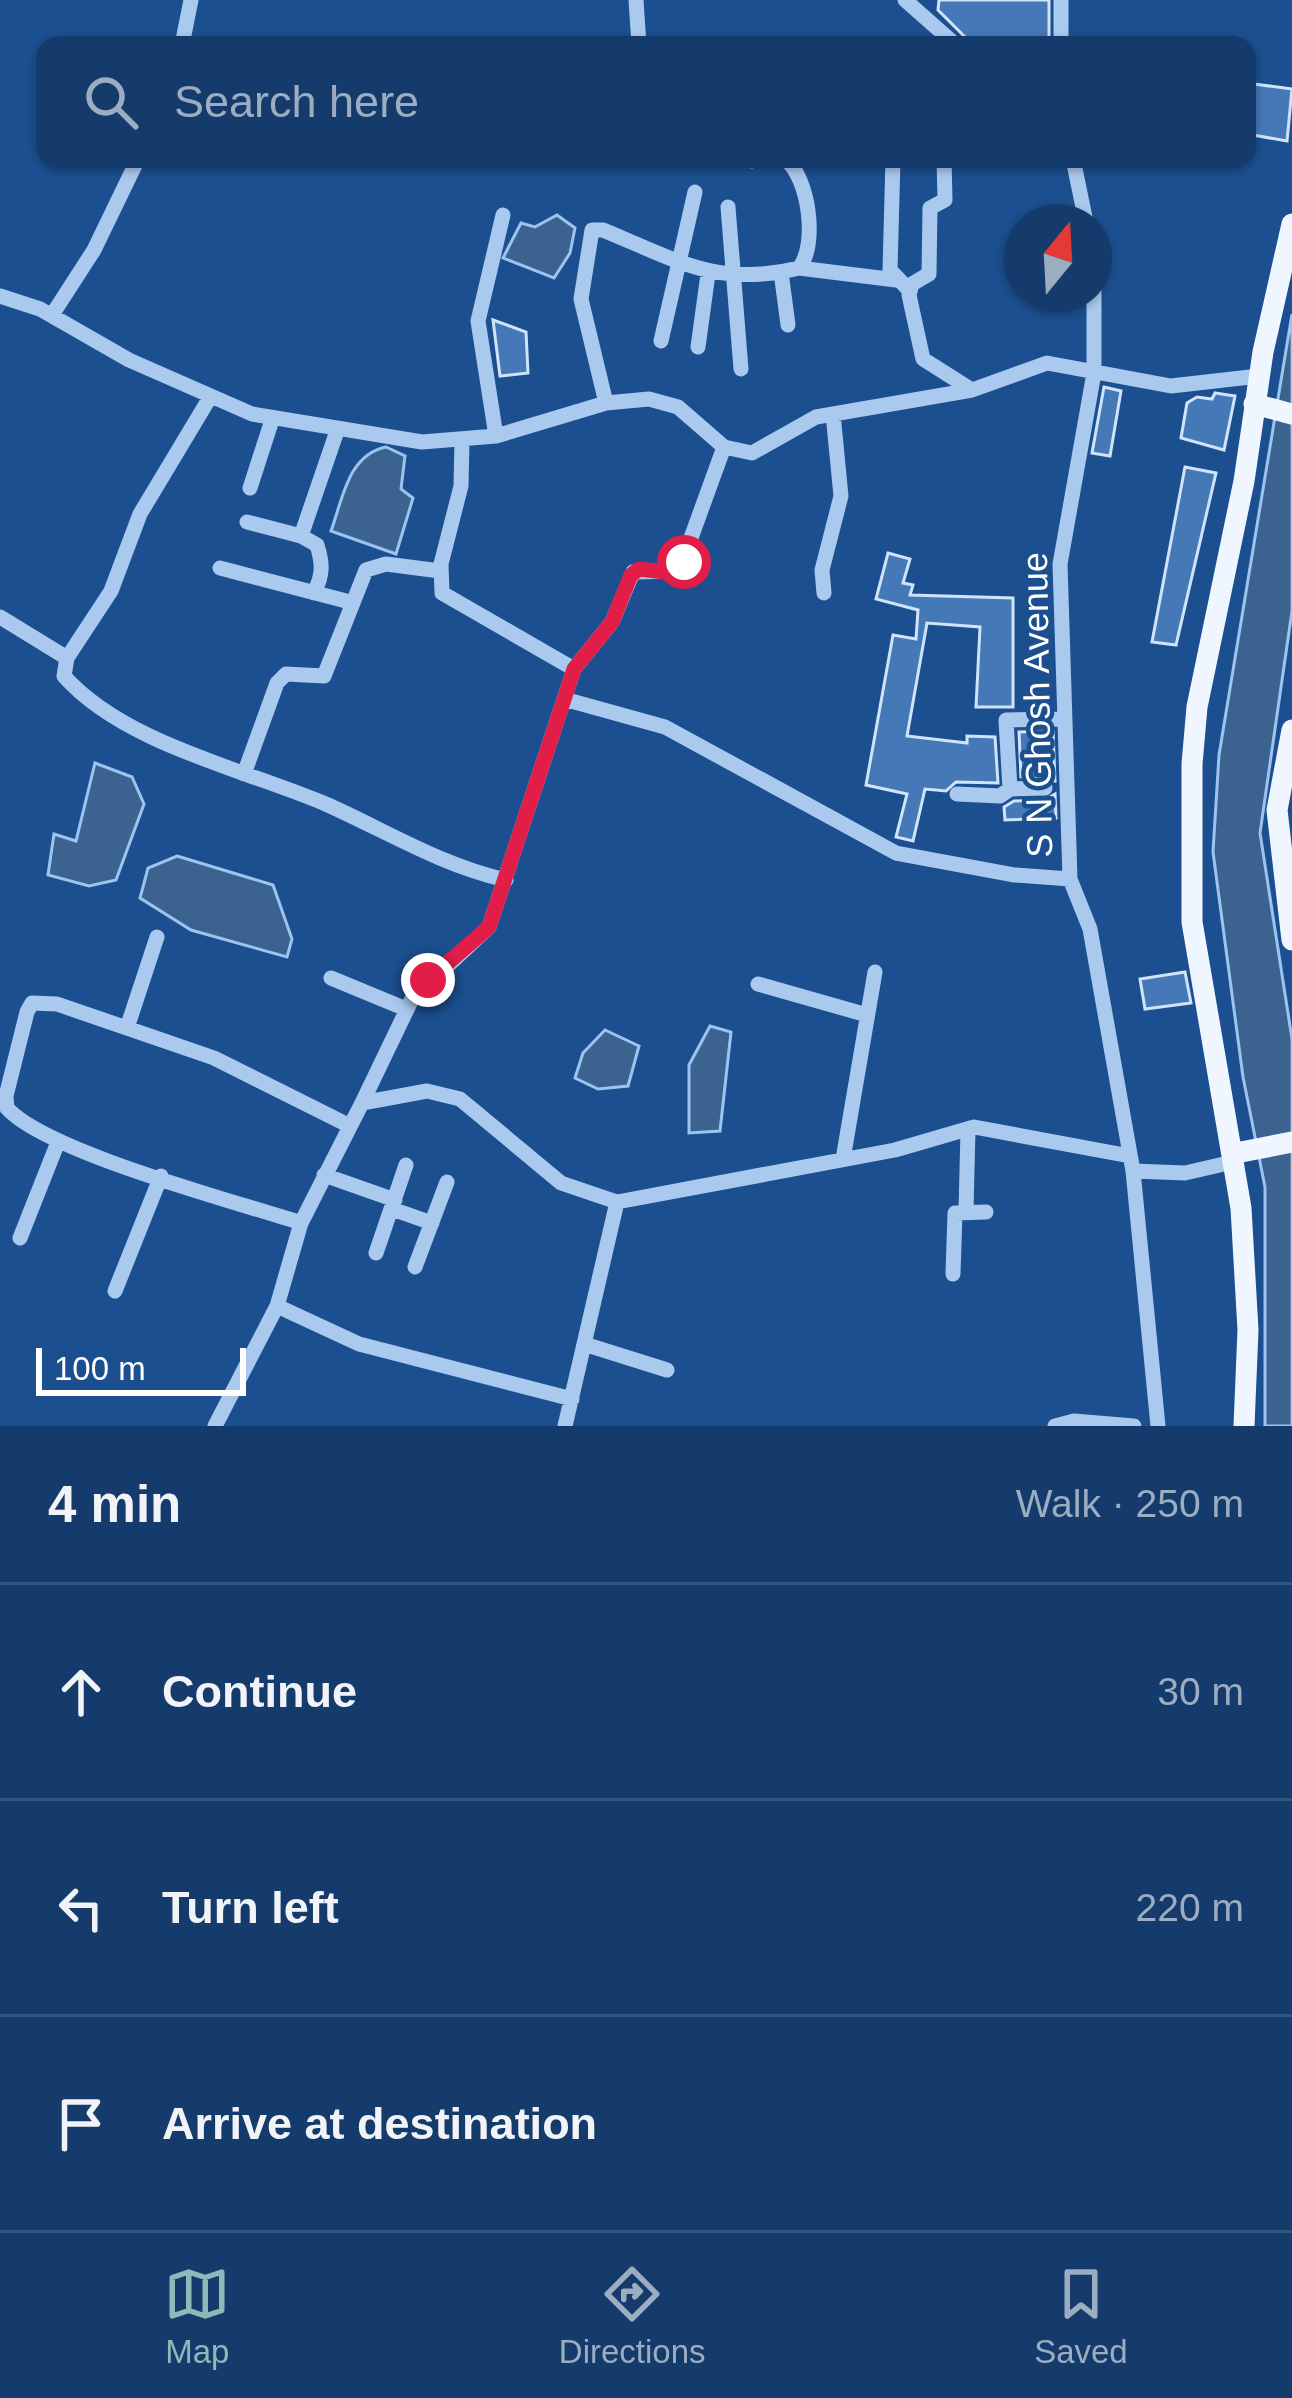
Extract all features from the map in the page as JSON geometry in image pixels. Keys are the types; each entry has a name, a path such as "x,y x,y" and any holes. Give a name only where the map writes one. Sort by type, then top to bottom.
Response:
{"main road":[{"path":"1244,1426 1248,1330 1237,1157 1192,922 1192,764 1195,720 1292,224"},
{"path":"1254,404 1292,414"},
{"path":"1292,730 1277,810 1292,940"},
{"path":"1237,1157 1292,1142"}],"street":[{"path":"184,36 191,0"},
{"path":"636,0 638,36"},
{"path":"905,0 946,36"},
{"path":"1061,0 1061,36"},
{"path":"52,315 94,250 134,168"},
{"path":"796,168 804,188 808,249 800,268"},
{"path":"892,168 890,270 902,285 923,359 972,390"},
{"path":"606,403 581,299 590,233 603,230 708,274 737,279 800,268 902,285 928,275 930,208 945,200 944,168"},
{"path":"1075,168 1082,204"},
{"path":"662,341 695,192"},
{"path":"728,207 741,369"},
{"path":"496,436 478,321 502,215"},
{"path":"781,272 788,326"},
{"path":"698,347 708,274"},
{"path":"0,296 52,315 209,399 272,420 462,442 606,403 649,399 667,403 724,447 740,453 762,449 808,421 972,390 1047,363 1172,386 1259,376"},
{"name":"S N Ghosh Avenue","path":"1094,312 1094,373 1060,564 1070,879 1090,928 1131,1164 1158,1426"},
{"path":"209,399 140,514 111,591 68,658 63,669 68,682 148,736 326,805 454,868 506,880"},
{"path":"824,592 822,570 842,496 832,414"},
{"path":"250,488 272,420"},
{"path":"302,536 337,431"},
{"path":"462,442 459,500 440,571 442,593 574,669"},
{"path":"215,1426 278,1306 301,1223 406,1009 428,980 489,927 574,669 612,622 633,572 679,571 724,447"},
{"path":"247,522 302,536 316,545 322,574 314,592"},
{"path":"244,774 277,682 286,674 324,676 366,571 386,564 440,571"},
{"path":"220,568 350,602"},
{"path":"0,617 68,658"},
{"path":"564,699 664,727 896,853 1015,875 1070,879"},
{"path":"1010,789 1006,719 1062,719"},
{"path":"958,794 1000,796 1010,789 1045,788"},
{"path":"128,1028 157,937"},
{"path":"844,1160 875,972"},
{"path":"331,978 406,1009"},
{"path":"758,985 867,1015"},
{"path":"301,1223 58,1142 7,1108 32,1003 57,1004 214,1058 350,1126"},
{"path":"362,1103 427,1091 460,1099 561,1184 617,1202 925,1144 968,1129 1185,1173 1237,1157"},
{"path":"966,1211 968,1129"},
{"path":"20,1238 58,1142"},
{"path":"376,1253 406,1165"},
{"path":"324,1175 432,1223"},
{"path":"116,1291 161,1176"},
{"path":"416,1267 446,1182"},
{"path":"566,1426 617,1202"},
{"path":"953,1274 954,1216 986,1212"},
{"path":"278,1306 359,1344 572,1399"},
{"path":"584,1345 667,1370"},
{"path":"1055,1426 1074,1421 1134,1426"}],"water":[{"path":"557,215 575,228 570,253 554,278 503,258 521,223 535,227"},
{"path":"1292,314 1292,611 1260,833 1292,1039 1292,1426 1265,1426 1265,1187 1243,1077 1213,852 1219,755"},
{"path":"386,447 405,456 401,489 413,498 396,554 331,531 355,468"},
{"path":"95,763 132,777 144,804 116,880 89,886 48,875 54,834 76,841"},
{"path":"177,856 273,885 292,939 287,957 191,930 140,898 148,868"},
{"path":"710,1026 731,1032 720,1131 689,1133 689,1065"},
{"path":"605,1030 639,1046 628,1086 598,1089 575,1078 583,1053"}],"building":[{"path":"939,0 1049,0 1049,36 964,36 938,10"},
{"path":"1256,84 1292,89 1287,141 1256,136"},
{"path":"493,320 526,332 528,373 500,376"},
{"path":"1104,387 1121,391 1110,456 1092,453"},
{"path":"1215,393 1235,396 1224,450 1181,438 1187,403 1197,397 1212,399"},
{"path":"1185,467 1216,473 1176,645 1152,642"},
{"path":"888,553 910,559 903,583 913,585 910,595 1013,598 1013,707 976,707 980,627 927,623 907,736 967,743 967,736 995,737 998,783 956,782 946,791 925,789 913,841 896,837 907,794 866,785 893,635 916,639 918,610 876,599"},
{"path":"1053,731 1055,781 1021,777 1019,732"},
{"path":"1055,794 1056,818 1005,820 1004,807 1014,801 1045,800"},
{"path":"1185,972 1191,1003 1145,1009 1140,979"}],"route":[{"path":"428,980 489,927 574,669 612,622 631,575 639,569 674,573 684,562"}]}
